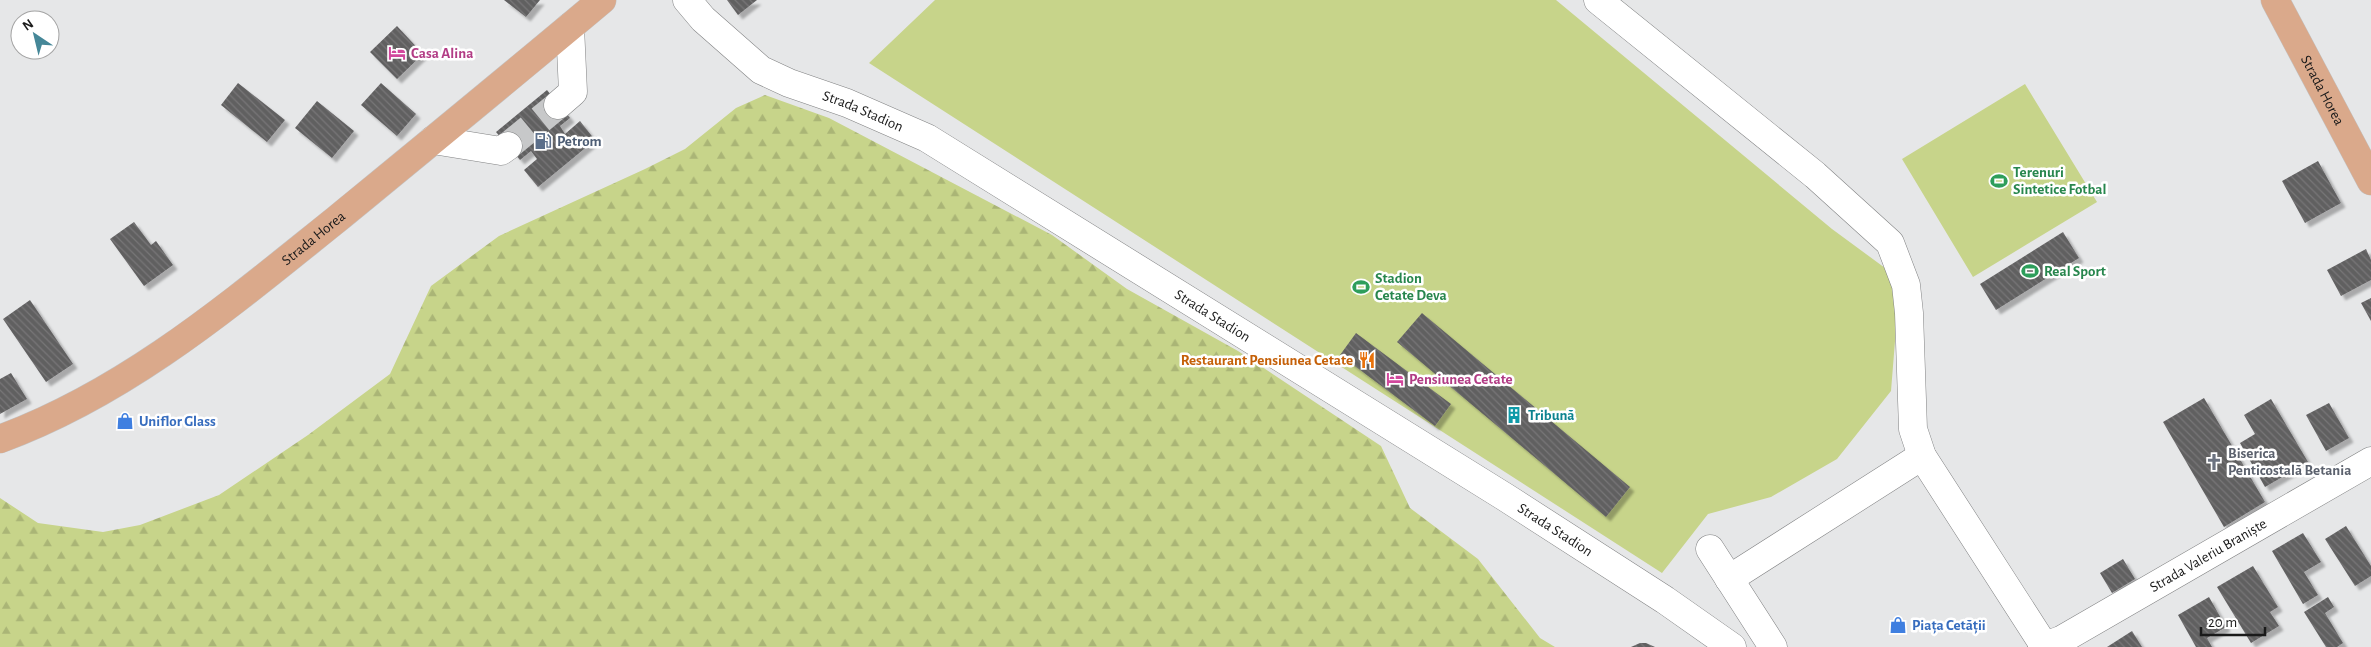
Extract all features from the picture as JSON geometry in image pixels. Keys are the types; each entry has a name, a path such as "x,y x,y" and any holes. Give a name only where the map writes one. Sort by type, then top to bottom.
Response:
{"main road":[{"name":"Strada Horea","path":"0,439 73,408 134,374 224,309 602,0"},
{"name":"Strada Horea","path":"2275,0 2371,181"}],"street":[{"name":"Strada Stadion","path":"687,0 703,19 761,70 789,83 847,103 927,138 1504,497 1665,600 1732,647"},
{"path":"1598,0 1815,175 1890,243 1906,285 1910,313 1906,428 2044,647"},
{"path":"558,105 573,92 570,27"},
{"path":"433,140 501,151 508,146"},
{"path":"1729,579 1922,456"},
{"name":"Strada Valeriu Braniște","path":"2044,647 2061,640 2371,461"},
{"path":"1710,549 1773,647"}],"green space":[{"path":"935,0 1556,0 1832,229 1900,279 1891,391 1837,459 1771,497 1708,514 1662,573 869,63"},
{"name":"Terenuri Sintetice Fotbal","path":"2025,84 2097,202 1973,277 1902,159"},
{"path":"765,95 829,118 1052,235 1127,289 1238,351 1381,446 1410,508 1478,559 1540,638 1555,647 0,647 0,498 38,523 103,532 140,525 219,495 308,435 390,374 431,286 499,236 685,149 736,108"}],"building":[{"path":"504,0 540,0 526,17"},
{"path":"727,0 757,0 738,15"},
{"name":"Casa Alina","path":"397,26 423,54 397,79 370,52"},
{"path":"238,83 285,120 267,142 221,105"},
{"path":"381,83 416,114 397,136 361,105"},
{"path":"547,90 570,118 560,126 565,134 580,121 595,140 538,187 524,170 537,159 531,151 520,160 496,132"},
{"path":"317,101 354,131 332,158 295,128"},
{"path":"2318,161 2341,203 2305,223 2282,181"},
{"path":"134,222 151,245 156,241 173,265 144,286 110,239"},
{"name":"Real Sport","path":"2063,232 2079,258 1996,310 1980,284"},
{"path":"2366,249 2371,260 2371,280 2341,296 2327,270"},
{"path":"2371,298 2371,321 2361,303"},
{"path":"30,300 73,364 46,382 3,319"},
{"name":"Tribună","path":"1422,313 1630,487 1606,517 1397,342"},
{"name":"Pensiunea Cetate","path":"1356,333 1451,404 1435,426 1340,355"},
{"path":"11,373 27,399 0,414 0,379"},
{"name":"Biserica Penticostală Betania","path":"2204,398 2265,502 2224,527 2163,422"},
{"path":"2271,399 2308,462 2265,487 2240,443 2255,434 2244,415"},
{"path":"2329,403 2349,438 2326,451 2306,415"},
{"path":"2346,526 2371,566 2371,576 2355,586 2325,539"},
{"path":"2303,533 2321,562 2304,572 2318,595 2303,604 2272,551"},
{"path":"2123,559 2135,579 2112,593 2100,573"},
{"path":"2253,566 2278,607 2270,612 2279,626 2251,643 2217,587"},
{"path":"2209,597 2226,627 2207,638 2212,647 2196,647 2178,615"},
{"path":"2328,597 2334,607 2325,613 2343,643 2337,647 2326,647 2304,612"},
{"path":"2132,631 2142,647 2107,647"},
{"path":"1640,643 1646,643 1655,647 1631,647"}],"tunnel":[{"path":"508,146 558,105"}],"place":[{"name":"Casa Alina","path":"397,53"},
{"name":"Petrom","path":"543,141"},
{"name":"Terenuri Sintetice Fotbal","path":"1999,181"},
{"name":"Real Sport","path":"2030,271"},
{"name":"Stadion Cetate Deva","path":"1361,287"},
{"name":"Restaurant Pensiunea Cetate","path":"1367,360"},
{"name":"Pensiunea Cetate","path":"1395,379"},
{"name":"Tribună","path":"1514,415"},
{"name":"Uniflor Glass","path":"125,421"},
{"name":"Biserica Penticostală Betania","path":"2214,462"},
{"name":"Piața Cetății","path":"1898,625"}]}
